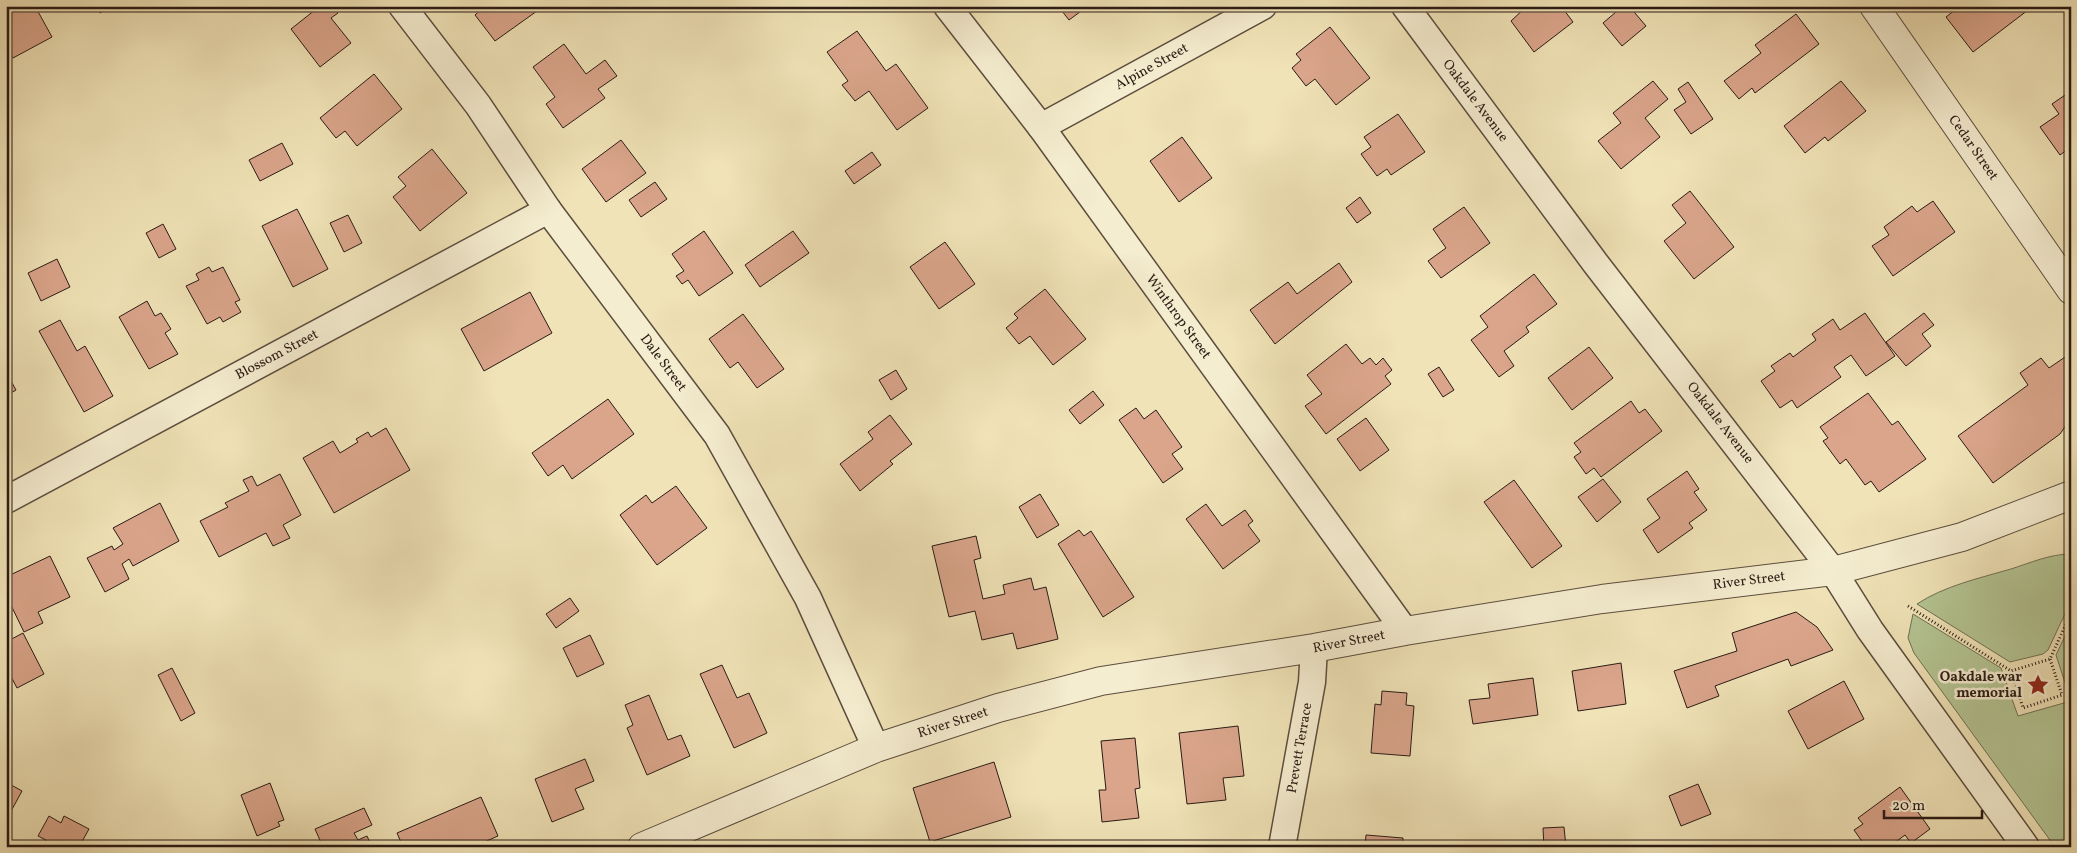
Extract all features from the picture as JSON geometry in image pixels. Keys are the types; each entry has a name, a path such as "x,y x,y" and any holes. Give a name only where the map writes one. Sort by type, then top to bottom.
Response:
{"street":[{"name":"Dale Street","path":"402,6 478,105 548,210 717,435 808,598 876,748"},
{"name":"Winthrop Street","path":"948,6 1041,127 1405,631"},
{"name":"Alpine Street","path":"1041,127 1263,6"},
{"name":"Oakdale Avenue","path":"1404,6 1596,264 1833,570 1870,630 2026,847"},
{"name":"Cedar Street","path":"1874,6 2071,290"},
{"name":"Blossom Street","path":"6,500 548,210"},
{"name":"River Street","path":"642,847 876,748 998,708 1102,681 1314,648 1602,599 1833,570 1962,537 2071,495"},
{"name":"Prevett Terrace","path":"1282,847 1312,682 1314,648"}],"path":[{"path":"1908,606 2011,672 2023,708 2062,696 2050,659 2071,613"},
{"path":"2011,672 2050,659"}],"green space":[{"path":"2071,554 2071,601 2048,650 2043,654 2010,662 1917,604 1939,592 1962,583 2048,557"},
{"path":"1913,614 2001,668 2018,716 2071,701 2071,847 2055,847 1914,653 1908,638"},
{"path":"2071,623 2071,701 2056,655"}],"building":[{"path":"6,6 35,6 52,37 13,58 6,45"},
{"path":"96,6 111,6 100,13"},
{"path":"246,6 256,6 249,11"},
{"path":"320,6 333,6 338,13 331,18 351,43 320,67 291,29"},
{"path":"485,6 544,6 495,41 475,15"},
{"path":"1058,6 1088,6 1069,20"},
{"path":"1527,6 1561,6 1573,22 1534,52 1511,21"},
{"path":"1623,6 1629,6 1646,26 1622,46 1603,23"},
{"path":"1960,6 2032,7 1973,52 1946,17"},
{"path":"1796,14 1819,44 1755,93 1752,88 1739,99 1724,81 1761,53 1755,45"},
{"path":"1330,27 1370,78 1336,105 1315,79 1306,86 1292,68 1301,60 1296,54"},
{"path":"857,31 886,71 896,64 928,108 897,130 869,91 855,101 842,85 848,81 827,52"},
{"path":"564,44 586,74 605,60 617,76 598,89 605,98 563,128 546,104 555,97 533,67"},
{"path":"374,74 402,109 357,146 345,131 336,138 320,118"},
{"path":"1653,81 1668,99 1645,118 1660,137 1621,169 1598,141 1621,123 1613,113"},
{"path":"1841,81 1866,111 1828,141 1825,137 1805,153 1784,126"},
{"path":"1688,82 1713,119 1691,134 1674,110 1686,102 1678,89"},
{"path":"2071,91 2071,147 2060,155 2040,127 2059,114 2052,104"},
{"path":"1398,114 1425,152 1391,175 1387,169 1377,176 1361,154 1371,147 1364,137"},
{"path":"1182,137 1212,178 1179,202 1150,161"},
{"path":"621,140 646,173 606,202 582,169"},
{"path":"282,143 293,164 260,181 249,160"},
{"path":"432,149 467,193 420,231 393,197 406,186 398,177"},
{"path":"872,152 881,165 854,184 845,171"},
{"path":"655,182 667,199 641,217 629,200"},
{"path":"1690,191 1734,247 1694,279 1664,241 1686,223 1672,205"},
{"path":"1360,197 1371,213 1357,223 1346,208"},
{"path":"1933,201 1955,232 1893,276 1872,246 1889,235 1884,227 1912,206 1917,212"},
{"path":"1464,207 1490,243 1441,278 1428,261 1446,248 1433,229"},
{"path":"297,209 328,269 293,287 262,226"},
{"path":"348,215 362,243 344,252 330,223"},
{"path":"163,224 176,249 159,258 146,233"},
{"path":"704,231 733,273 699,296 688,280 682,284 676,276 684,271 672,254"},
{"path":"793,231 809,253 760,287 745,265"},
{"path":"945,242 975,284 939,309 910,267"},
{"path":"57,259 70,287 41,301 28,273"},
{"path":"1339,263 1352,282 1275,344 1250,310 1288,282 1297,294"},
{"path":"209,267 212,272 223,267 240,300 235,302 241,312 223,322 220,317 207,324 186,286 199,280 196,274"},
{"path":"1534,274 1557,304 1526,327 1529,332 1504,351 1514,366 1499,377 1471,340 1488,327 1480,316"},
{"path":"1045,289 1086,339 1053,365 1030,336 1019,344 1006,328 1018,318 1014,314"},
{"path":"530,292 552,333 484,371 461,329"},
{"path":"147,301 155,316 161,313 171,329 165,333 178,354 149,369 119,317"},
{"path":"1865,313 1895,356 1866,376 1851,355 1834,367 1841,377 1797,408 1792,400 1780,408 1761,381 1775,371 1771,366 1790,353 1793,357 1816,340 1812,334 1833,319 1840,330"},
{"path":"1924,313 1934,325 1922,334 1931,346 1906,366 1886,342"},
{"path":"743,314 784,369 757,388 738,362 730,368 709,339"},
{"path":"60,320 77,351 85,346 113,396 84,412 39,331"},
{"path":"1346,344 1362,364 1370,358 1376,365 1383,358 1392,370 1385,376 1391,384 1326,434 1305,406 1322,394 1307,375"},
{"path":"1589,347 1613,378 1572,410 1548,378"},
{"path":"2071,353 2071,418 2060,434 1993,483 1958,436 2028,385 2020,373 2041,358 2049,368"},
{"path":"1439,367 1454,390 1443,397 1428,374"},
{"path":"896,370 907,389 891,400 879,380"},
{"path":"6,372 16,390 6,396"},
{"path":"1093,391 1104,405 1080,424 1069,410"},
{"path":"1868,393 1892,425 1898,421 1926,459 1879,492 1871,481 1865,485 1846,459 1840,464 1823,441 1828,438 1820,427"},
{"path":"608,399 634,434 572,479 563,465 548,476 532,453"},
{"path":"1631,401 1639,413 1645,409 1662,431 1601,477 1594,468 1586,474 1574,457 1581,452 1574,443"},
{"path":"1136,408 1144,419 1156,410 1182,447 1172,454 1183,469 1163,483 1119,420"},
{"path":"890,415 912,444 890,461 893,464 860,491 840,464 873,439 868,432"},
{"path":"1366,418 1389,450 1360,471 1337,439"},
{"path":"386,428 410,470 334,513 303,458 333,441 340,453 358,442 356,439 368,432 371,437"},
{"path":"1687,471 1699,489 1694,492 1707,510 1689,523 1693,528 1658,553 1643,530 1660,518 1647,499"},
{"path":"280,474 301,515 283,525 290,538 273,546 266,533 219,557 200,521 228,507 225,503 249,491 243,480 252,476 257,486"},
{"path":"1603,479 1621,502 1597,522 1578,497"},
{"path":"1514,480 1562,546 1532,568 1484,502"},
{"path":"676,486 707,528 657,565 620,515 646,495 652,503"},
{"path":"1040,494 1059,525 1037,538 1019,507"},
{"path":"160,503 179,541 133,566 129,559 122,564 129,579 105,592 87,558 112,546 114,550 123,544 113,528"},
{"path":"1206,504 1222,526 1245,510 1253,521 1248,525 1260,541 1223,569 1186,519"},
{"path":"1079,530 1084,536 1091,531 1134,597 1103,617 1058,544"},
{"path":"976,536 981,558 974,560 983,599 1005,594 1003,585 1031,578 1034,590 1046,587 1058,639 1017,649 1013,633 982,640 975,611 949,617 932,546"},
{"path":"50,556 70,597 38,612 43,623 24,632 6,595 6,577"},
{"path":"570,598 579,611 556,628 546,614"},
{"path":"1796,612 1817,627 1833,650 1791,666 1788,659 1715,686 1719,696 1687,708 1674,671 1737,651 1732,633"},
{"path":"23,633 44,674 17,688 6,667 6,642"},
{"path":"590,635 604,664 577,677 563,648"},
{"path":"1621,663 1626,704 1578,711 1572,671"},
{"path":"722,665 737,698 749,693 767,733 734,748 700,674"},
{"path":"172,668 195,713 181,721 158,675"},
{"path":"1533,678 1538,715 1473,724 1469,700 1490,698 1488,684"},
{"path":"1844,681 1864,719 1808,749 1788,711"},
{"path":"1382,691 1407,693 1406,705 1414,706 1410,756 1371,753 1375,704 1381,705"},
{"path":"649,695 668,740 681,735 690,756 647,775 627,728 633,725 625,705"},
{"path":"1238,726 1244,776 1223,778 1226,800 1187,804 1179,733"},
{"path":"1135,738 1140,788 1135,789 1139,818 1102,822 1099,790 1106,790 1101,741"},
{"path":"585,759 594,781 575,789 584,809 552,822 535,779"},
{"path":"994,762 1011,817 930,842 913,788"},
{"path":"6,782 22,791 10,813 6,811"},
{"path":"270,783 284,820 278,822 280,826 257,836 241,795"},
{"path":"1698,784 1711,814 1681,826 1669,796"},
{"path":"1900,787 1930,829 1911,843 1905,835 1889,847 1866,847 1854,830 1863,824 1858,818"},
{"path":"481,797 498,836 473,847 403,847 397,833"},
{"path":"364,808 372,825 354,833 358,840 367,836 372,847 323,847 315,829"},
{"path":"49,816 61,823 64,816 89,829 79,847 42,847 46,840 38,836"},
{"path":"1564,827 1566,847 1544,847 1543,828"},
{"path":"1366,835 1403,838 1403,847 1365,847"}],"place":[{"name":"Oakdale war memorial","path":"2038,685"}]}
